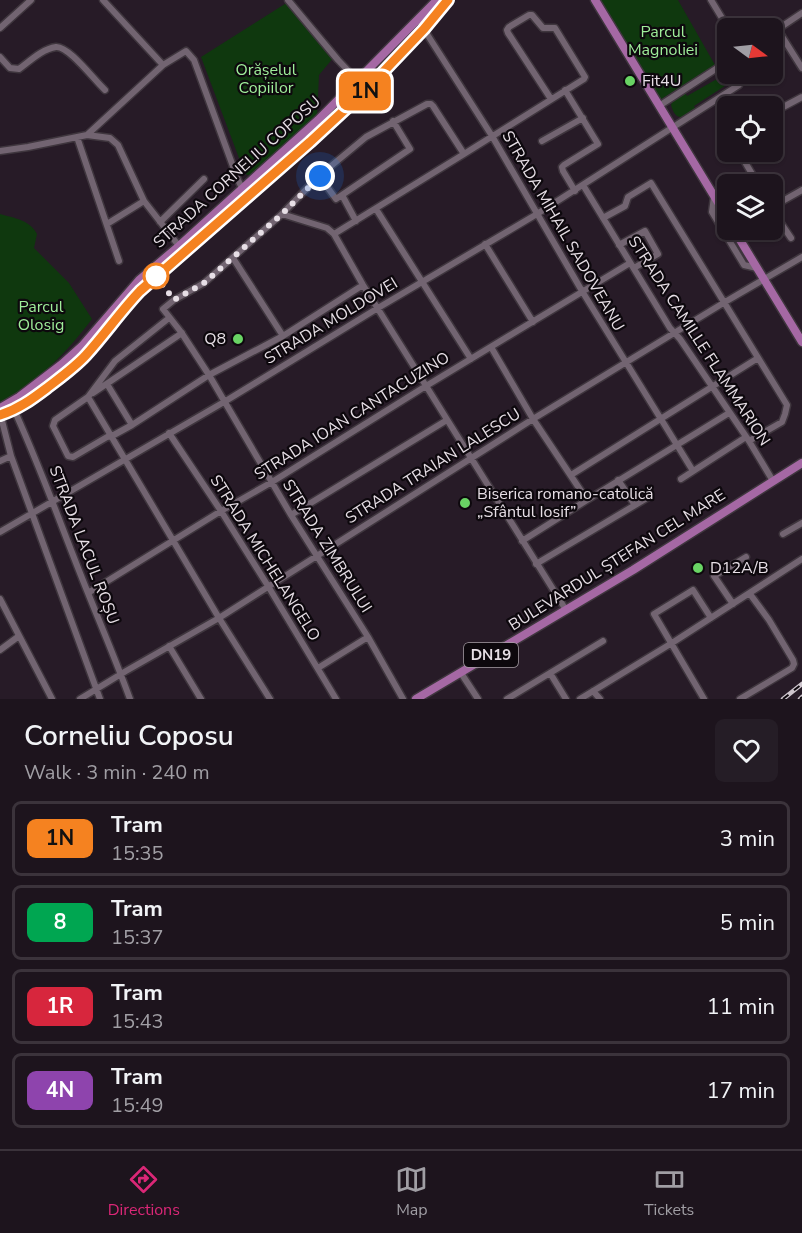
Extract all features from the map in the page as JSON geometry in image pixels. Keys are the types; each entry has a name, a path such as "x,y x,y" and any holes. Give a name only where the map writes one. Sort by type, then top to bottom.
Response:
{"main road":[{"name":"STRADA CORNELIU COPOSU","path":"0,408 11,403 76,351 139,280 318,120 437,0"},
{"path":"595,0 717,201"},
{"path":"740,240 799,330 802,342"},
{"name":"BULEVARDUL ȘTEFAN CEL MARE","path":"416,699 566,610 802,463"}],"street":[{"path":"0,28 31,0"},
{"path":"103,0 163,65"},
{"path":"288,0 358,81"},
{"path":"711,0 722,18"},
{"path":"783,26 802,13"},
{"path":"334,234 464,154 583,79 585,77 555,28 543,28 532,15 529,15 507,30 551,99"},
{"name":"STRADA MIHAIL SADOVEANU","path":"418,20 492,136 582,291 693,471"},
{"path":"783,42 802,68"},
{"path":"0,57 10,68 19,69 38,54 54,47 63,48 105,90"},
{"path":"87,135 163,65 186,51 194,60 242,188"},
{"path":"659,106 717,68"},
{"name":"STRADA MOLDOVEI","path":"0,532 224,402 575,191 739,84"},
{"path":"565,90 598,144 562,167 575,191"},
{"path":"783,107 802,97"},
{"path":"88,397 115,361 169,318 163,309 204,283 366,137 393,121 431,104 464,154"},
{"path":"542,141 583,118"},
{"path":"325,184 336,199 410,149 393,121"},
{"path":"0,151 87,135 110,138 118,145 144,201 179,246"},
{"path":"77,137 119,261"},
{"path":"160,222 204,179"},
{"path":"603,218 625,206 628,197 651,183 787,405 782,422 747,439 681,479"},
{"name":"STRADA CAMILLE FLAMMARION","path":"583,185 670,328 712,386 773,481"},
{"path":"783,202 802,190"},
{"path":"342,195 356,220"},
{"path":"714,196 712,212 744,265 757,268"},
{"path":"107,224 144,201"},
{"path":"376,209 471,359"},
{"path":"282,214 327,228 334,234 363,285 566,610"},
{"path":"783,226 791,238"},
{"name":"STRADA IOAN CANTACUZINO","path":"88,593 582,291 658,254 645,231 619,245"},
{"path":"485,244 533,322"},
{"path":"233,258 283,336"},
{"name":"STRADA TRAIAN LALESCU","path":"80,699 219,618 625,362 801,259"},
{"path":"182,333 55,420 53,426 68,456 132,425 209,375 283,336 363,285"},
{"name":"STRADA ZIMBRULUI","path":"169,318 182,333 209,375 291,515 368,637 403,699"},
{"path":"491,347 533,419 586,500"},
{"path":"571,475 758,358"},
{"path":"107,384 132,425"},
{"path":"88,397 219,618 270,699"},
{"name":"STRADA LACUL ROȘU","path":"11,403 53,502 130,699"},
{"path":"522,541 729,413"},
{"path":"0,414 11,456 100,699"},
{"path":"291,515 447,420"},
{"name":"STRADA MICHELANGELO","path":"169,433 221,511 336,699"},
{"path":"0,461 11,456"},
{"path":"618,480 635,505"},
{"path":"536,564 647,498"},
{"path":"783,534 800,524 802,533"},
{"path":"733,604 714,576 746,557"},
{"path":"580,699 750,594 802,558"},
{"path":"704,699 654,614 693,590 711,618"},
{"path":"740,699 792,668 794,664 769,620 750,594"},
{"path":"0,599 52,699"},
{"path":"0,650 19,636"},
{"path":"318,668 368,637"},
{"path":"507,699 603,641"},
{"path":"169,646 201,699"},
{"path":"461,673 478,699"},
{"path":"550,673 566,699"},
{"path":"593,691 600,699"}],"green space":[{"name":"Parcul Magnoliei","path":"601,0 678,0 715,65 660,100"},
{"name":"Orășelul Copiilor","path":"288,2 334,57 319,75 317,118 254,177 245,174 201,57"},
{"path":"717,79 717,84 728,84 694,106 696,110 692,113 678,116 671,105 674,98 684,91 687,96"},
{"name":"Parcul Olosig","path":"0,214 21,220 34,229 37,234 34,248 69,283 92,319 51,366 27,386 0,402"}],"tram line":[{"name":"1N","path":"0,415 26,404 78,363 140,291 365,91 424,29 448,0"},
{"path":"0,418 30,405 85,361 123,312 369,91 426,32 452,0"}],"railway":[{"path":"783,699 802,684"}],"place":[{"name":"Fit4U","path":"630,81"},
{"name":"Q8","path":"238,339"},
{"name":"Biserica romano-catolică „Sfântul Iosif”","path":"465,503"},
{"name":"D12A/B","path":"698,568"}],"route":[{"path":"156,276 174,300 204,283 282,214 320,176"}]}
